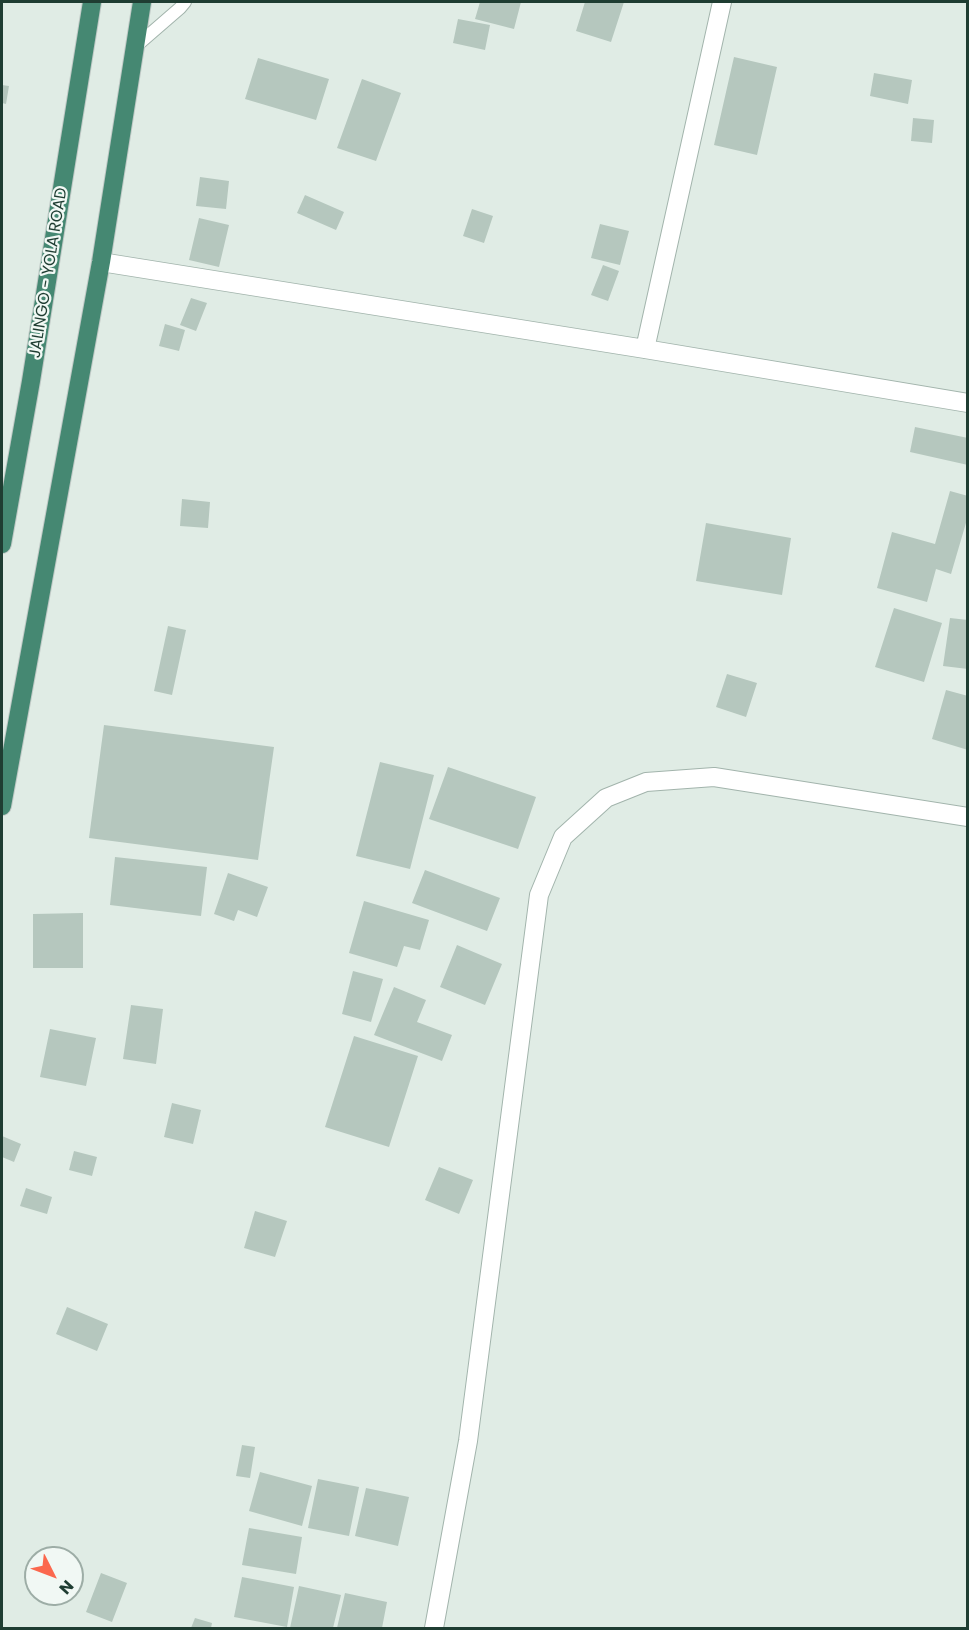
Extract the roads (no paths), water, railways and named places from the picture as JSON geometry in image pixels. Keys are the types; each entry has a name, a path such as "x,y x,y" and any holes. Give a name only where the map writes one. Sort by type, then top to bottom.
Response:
{"highway":[{"name":"JALINGO - YOLA ROAD","path":"2,544 32,381 92,2"},
{"path":"2,806 101,262 142,2"}],"street":[{"path":"645,349 722,2"},
{"path":"101,262 968,403"},
{"path":"434,1629 468,1441 539,895 563,837 606,798 646,782 714,777 968,817"}],"lane":[{"path":"134,48 185,2"}]}
